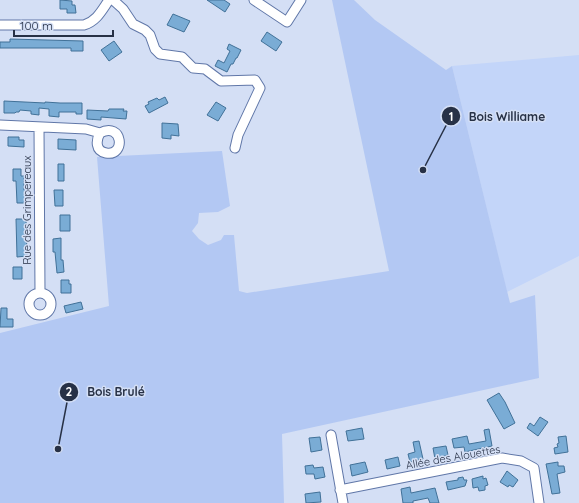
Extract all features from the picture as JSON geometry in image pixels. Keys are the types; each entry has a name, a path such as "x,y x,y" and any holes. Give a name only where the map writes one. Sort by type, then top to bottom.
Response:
{"street":[{"path":"0,25 84,25 91,23 96,19 109,0"},
{"path":"113,0 123,9 133,24 145,30 150,35 155,49 160,54 182,57 193,68 205,69 221,81 255,80 260,88 238,135 235,148"},
{"path":"254,0 287,22 301,0"},
{"path":"0,125 39,126 86,130 100,133"},
{"name":"Rue des Grimpereaux","path":"39,126 40,293"},
{"path":"331,435 343,503"},
{"name":"Allée des Alouettes","path":"340,490 502,458 521,461 534,468 539,503"}],"shaded area":[{"path":"332,0 354,0 375,20 446,70 452,66 510,303 535,295 539,378 282,434 284,503 0,503 0,333 109,306 97,157 222,151 230,206 218,212 199,213 198,223 192,231 199,239 208,245 221,240 224,235 234,235 239,291 247,293 389,271"},
{"path":"579,55 579,256 507,292 452,66"}],"building":[{"path":"60,0 72,1 72,5 75,5 76,13 67,13 67,9 60,9"},
{"path":"207,0 224,0 230,4 225,12"},
{"path":"173,14 190,21 184,32 167,25"},
{"path":"267,32 282,42 276,51 261,41"},
{"path":"10,39 83,41 83,51 71,51 71,48 0,48 0,42 10,42"},
{"path":"114,41 122,52 109,61 101,50"},
{"path":"229,44 241,50 227,72 215,66 218,60 224,63 230,51 227,49"},
{"path":"165,97 168,103 149,113 145,106 149,104 148,102 157,98 159,100"},
{"path":"4,101 82,103 82,114 76,114 76,112 59,112 59,117 49,116 49,109 39,108 39,115 31,114 31,111 20,110 19,112 15,113 4,113"},
{"path":"216,102 226,108 218,121 207,115"},
{"path":"109,109 124,109 123,111 127,111 126,119 101,117 101,120 87,119 87,110 108,111"},
{"path":"162,123 178,124 179,136 171,135 171,139 162,138"},
{"path":"8,137 19,137 19,140 24,140 24,147 8,146"},
{"path":"58,139 76,140 76,150 58,149"},
{"path":"58,164 64,164 64,181 58,181"},
{"path":"13,169 21,169 21,176 24,176 26,203 17,203 16,181 13,181"},
{"path":"54,190 63,190 63,206 55,206"},
{"path":"60,215 70,215 70,231 60,231"},
{"path":"16,219 26,219 27,256 17,257"},
{"path":"61,238 61,260 63,260 64,272 57,273 55,252 53,252 53,239"},
{"path":"13,267 22,267 22,279 13,279"},
{"path":"61,280 69,280 69,284 71,284 71,293 61,293"},
{"path":"81,302 83,309 66,313 64,306"},
{"path":"1,308 7,308 7,319 13,319 13,327 0,327"},
{"path":"499,393 515,423 504,429 487,400"},
{"path":"540,417 548,422 538,436 527,428 530,423 534,426"},
{"path":"362,428 364,439 348,441 346,431"},
{"path":"489,429 492,446 465,452 464,447 454,448 452,439 467,436 469,444 486,441 484,430"},
{"path":"566,436 568,452 555,454 554,448 558,447 557,444 559,443 558,437"},
{"path":"320,437 322,450 311,452 309,438"},
{"path":"419,441 423,459 410,462 408,454 415,452 413,442"},
{"path":"446,446 448,455 435,459 433,448"},
{"path":"398,457 400,466 387,469 385,460"},
{"path":"365,462 368,472 352,476 350,465"},
{"path":"558,462 558,466 564,466 565,472 557,474 560,493 552,494 546,464"},
{"path":"313,465 314,468 323,467 325,477 315,479 314,474 306,474 305,466"},
{"path":"507,471 518,480 513,487 509,485 508,487 500,482"},
{"path":"483,476 483,479 486,478 488,485 485,486 485,490 479,491 478,487 473,488 472,479"},
{"path":"463,477 464,480 467,480 465,486 448,490 446,482 458,480 458,478"},
{"path":"410,487 411,493 435,488 439,503 430,503 428,498 413,501 413,503 403,503 401,489"},
{"path":"320,492 321,502 306,503 305,494"}],"place":[{"name":"Bois Williame","path":"423,170"},
{"name":"Bois Brulé","path":"58,449"}]}
